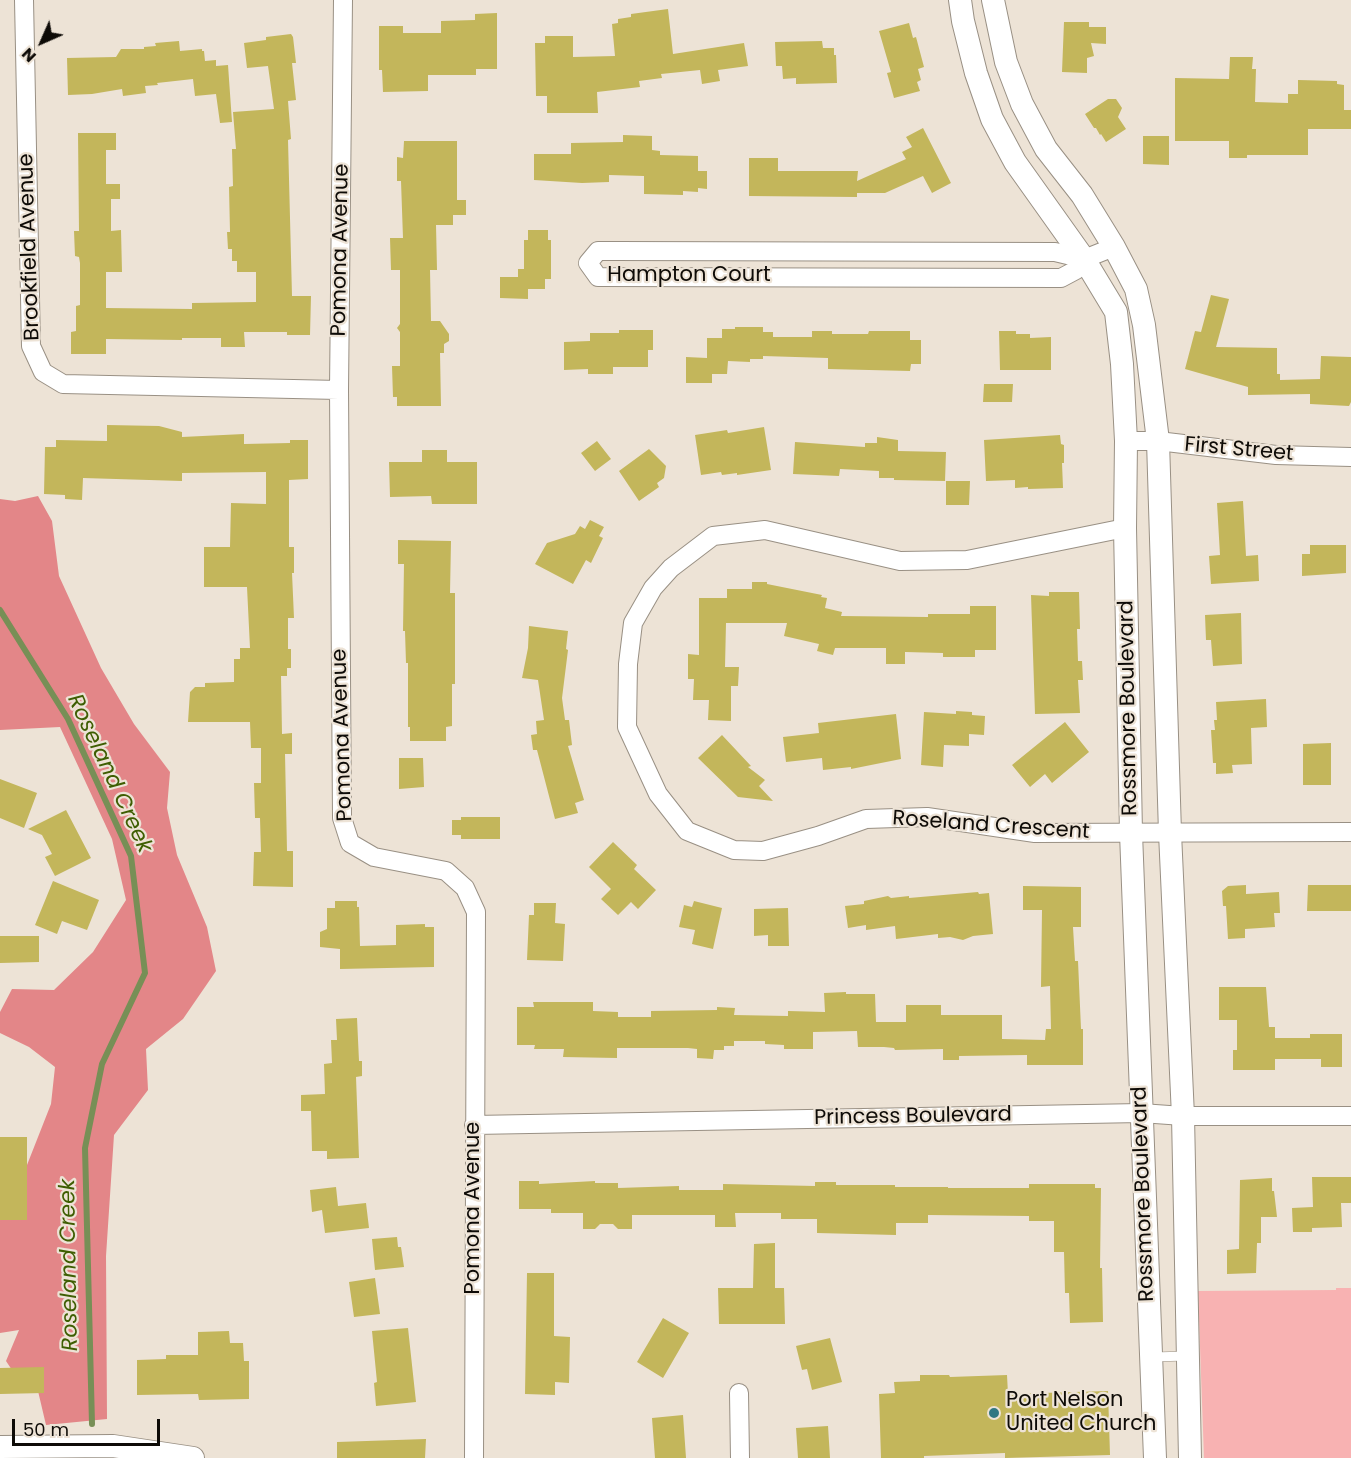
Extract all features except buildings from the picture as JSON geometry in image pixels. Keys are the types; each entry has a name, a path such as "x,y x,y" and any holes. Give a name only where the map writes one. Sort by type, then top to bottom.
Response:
{"street":[{"name":"Brookfield Avenue","path":"24,0 31,346 43,372 63,384 339,390"},
{"name":"Pomona Avenue","path":"343,0 339,390 342,818 350,843 374,858 446,872 465,888 476,912 474,1458"},
{"name":"Rossmore Boulevard","path":"960,0 976,73 992,119 1015,162 1084,259 1116,312 1122,364 1126,441 1125,528 1131,833 1155,1458"},
{"name":"Rossmore Boulevard","path":"993,0 1006,62 1022,104 1046,148 1082,195 1114,247 1136,289 1144,325 1158,441 1170,832 1183,1116 1190,1458"},
{"path":"976,73 1006,62"},
{"name":"Hampton Court","path":"1084,259 1055,252 613,250 598,251 588,263 598,277 1061,278 1076,270 1084,259 1114,247"},
{"path":"810,276 811,252"},
{"path":"836,252 837,277"},
{"name":"First Street","path":"1126,441 1158,441 1276,455 1351,457"},
{"name":"Roseland Crescent","path":"1125,528 967,560 900,561 765,530 713,536 671,568 653,588 633,623 628,664 627,727 658,794 687,831 734,850 763,851 866,819 927,817 1035,833 1351,832"},
{"name":"Princess Boulevard","path":"474,1125 1141,1113 1183,1116 1351,1116"},
{"path":"739,1393 740,1458"},
{"path":"0,1447 113,1446 193,1458"}],"lane":[{"path":"1151,1357 1188,1356"}],"shaded area":[{"path":"38,496 52,521 59,576 101,668 134,724 170,772 167,808 177,855 207,927 216,971 183,1019 146,1049 148,1090 114,1135 106,1256 107,1419 46,1425 38,1391 22,1385 6,1361 19,1330 0,1333 0,1190 27,1165 51,1104 55,1067 29,1047 0,1033 0,1012 12,989 54,990 93,952 126,900 112,839 60,727 0,730 0,499 15,501"},
{"path":"1336,1288 1351,1288 1351,1458 1204,1458 1198,1291 1336,1290"}],"waterway":[{"name":"Roseland Creek","path":"0,610 68,719 131,856 145,973 102,1064 85,1148 92,1424"}],"place":[{"name":"Port Nelson United Church","path":"994,1413"}]}
